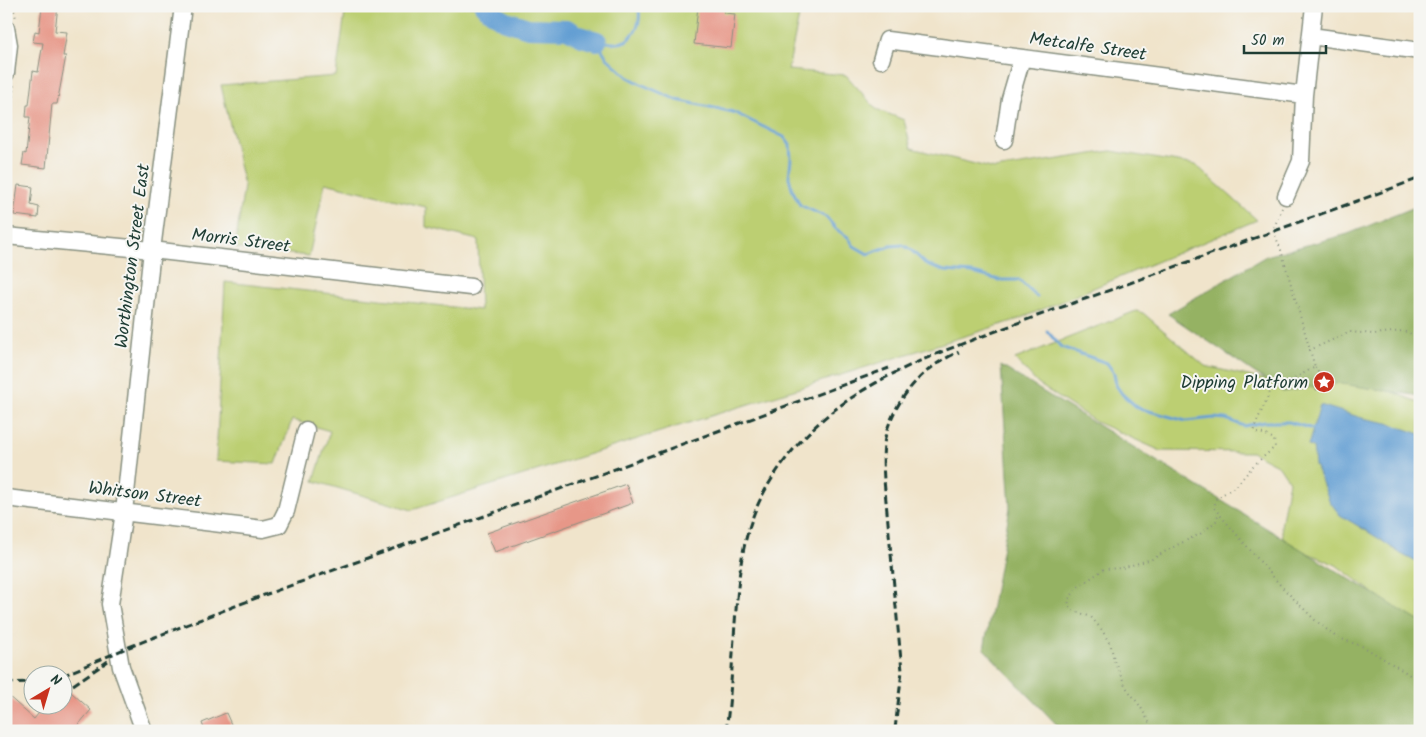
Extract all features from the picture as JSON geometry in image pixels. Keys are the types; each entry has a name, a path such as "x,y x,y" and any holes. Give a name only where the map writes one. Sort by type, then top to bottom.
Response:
{"street":[{"name":"Worthington Street East","path":"144,731 121,667 110,604 124,512 152,250 183,6"},
{"path":"1286,196 1301,161 1304,95 1314,6"},
{"path":"6,28 10,45 6,73"},
{"path":"1310,36 1420,51"},
{"name":"Metcalfe Street","path":"882,60 886,40 1304,95"},
{"path":"1004,140 1010,99 1022,58"},
{"name":"Morris Street","path":"6,236 152,250 471,287"},
{"name":"Whitson Street","path":"6,498 263,529 279,525 286,511 306,430"}],"path":[{"path":"1286,196 1273,230 1297,302 1315,367 1324,382"},
{"path":"1310,350 1350,332 1374,334 1403,331 1420,337"},
{"path":"1315,367 1270,392 1254,428 1256,432 1274,439 1275,447 1254,465 1237,485 1216,499 1214,508 1218,515 1281,586 1315,620 1336,637 1364,647 1420,683"},
{"path":"1316,390 1331,376"},
{"path":"1154,731 1140,706 1126,687 1114,660 1111,646 1102,630 1092,617 1070,609 1068,600 1078,587 1104,569 1122,568 1152,560 1202,533 1216,521 1218,515"}],"green space":[{"path":"346,6 801,6 788,70 846,75 876,109 904,120 911,148 995,169 1111,151 1196,165 1257,220 1019,319 412,510 314,481 330,431 292,420 276,464 216,461 225,282 480,310 478,240 426,227 426,207 325,183 309,256 235,248 244,186 221,85 336,76"},
{"path":"1420,205 1420,396 1336,383 1283,392 1168,314 1266,256 1348,234"},
{"path":"1136,311 1143,313 1205,366 1300,388 1333,368 1420,403 1420,628 1336,565 1284,543 1281,526 1289,481 1279,466 1252,452 1161,451 1096,422 1038,384 1015,359"},
{"path":"1001,366 1420,622 1420,731 1063,731 984,649 1010,508"}],"water":[{"path":"1320,405 1362,418 1388,423 1420,434 1420,564 1340,515 1330,502 1315,465 1313,447 1308,446"}],"building":[{"path":"42,6 58,6 55,31 67,32 63,56 66,56 57,104 52,104 46,168 22,165 24,153 26,154 30,117 26,117 27,105 29,105 33,71 38,72 43,43 33,42 35,31 39,32"},
{"path":"698,6 724,6 724,13 735,14 731,48 694,44"},
{"path":"18,185 33,187 31,205 39,207 38,218 14,215"},
{"path":"626,484 633,503 495,552 487,533"},
{"path":"72,693 91,710 73,731 6,731 6,694 22,708 22,714 28,714 34,719 38,714 72,714"},
{"path":"226,713 234,731 205,731 202,723"}],"waterway":[{"path":"484,6 503,20 528,28 567,29 582,37 597,41"},
{"path":"638,6 638,26 631,37 620,43 597,41 607,58 628,77 643,85 677,100 733,112 784,137 790,145 789,177 792,189 800,205 826,217 836,229 848,237 854,246 868,254 890,246 903,245 927,265 945,271 973,273 999,280 1019,280 1037,297"},
{"path":"1047,331 1061,347 1107,363 1114,373 1116,385 1122,394 1138,408 1186,421 1214,418 1226,419 1244,426 1265,422 1289,422 1313,429"}],"railway":[{"path":"726,731 740,572 744,547 755,510 776,472 794,448 837,408 889,376 945,351 1420,178"},
{"path":"895,729 902,671 884,480 884,442 892,417 906,393 924,373 959,352"},
{"path":"72,672 129,647 256,598 889,368"},
{"path":"73,685 108,661"},
{"path":"6,683 22,682"}],"place":[{"name":"Dipping Platform","path":"1324,382"}]}
